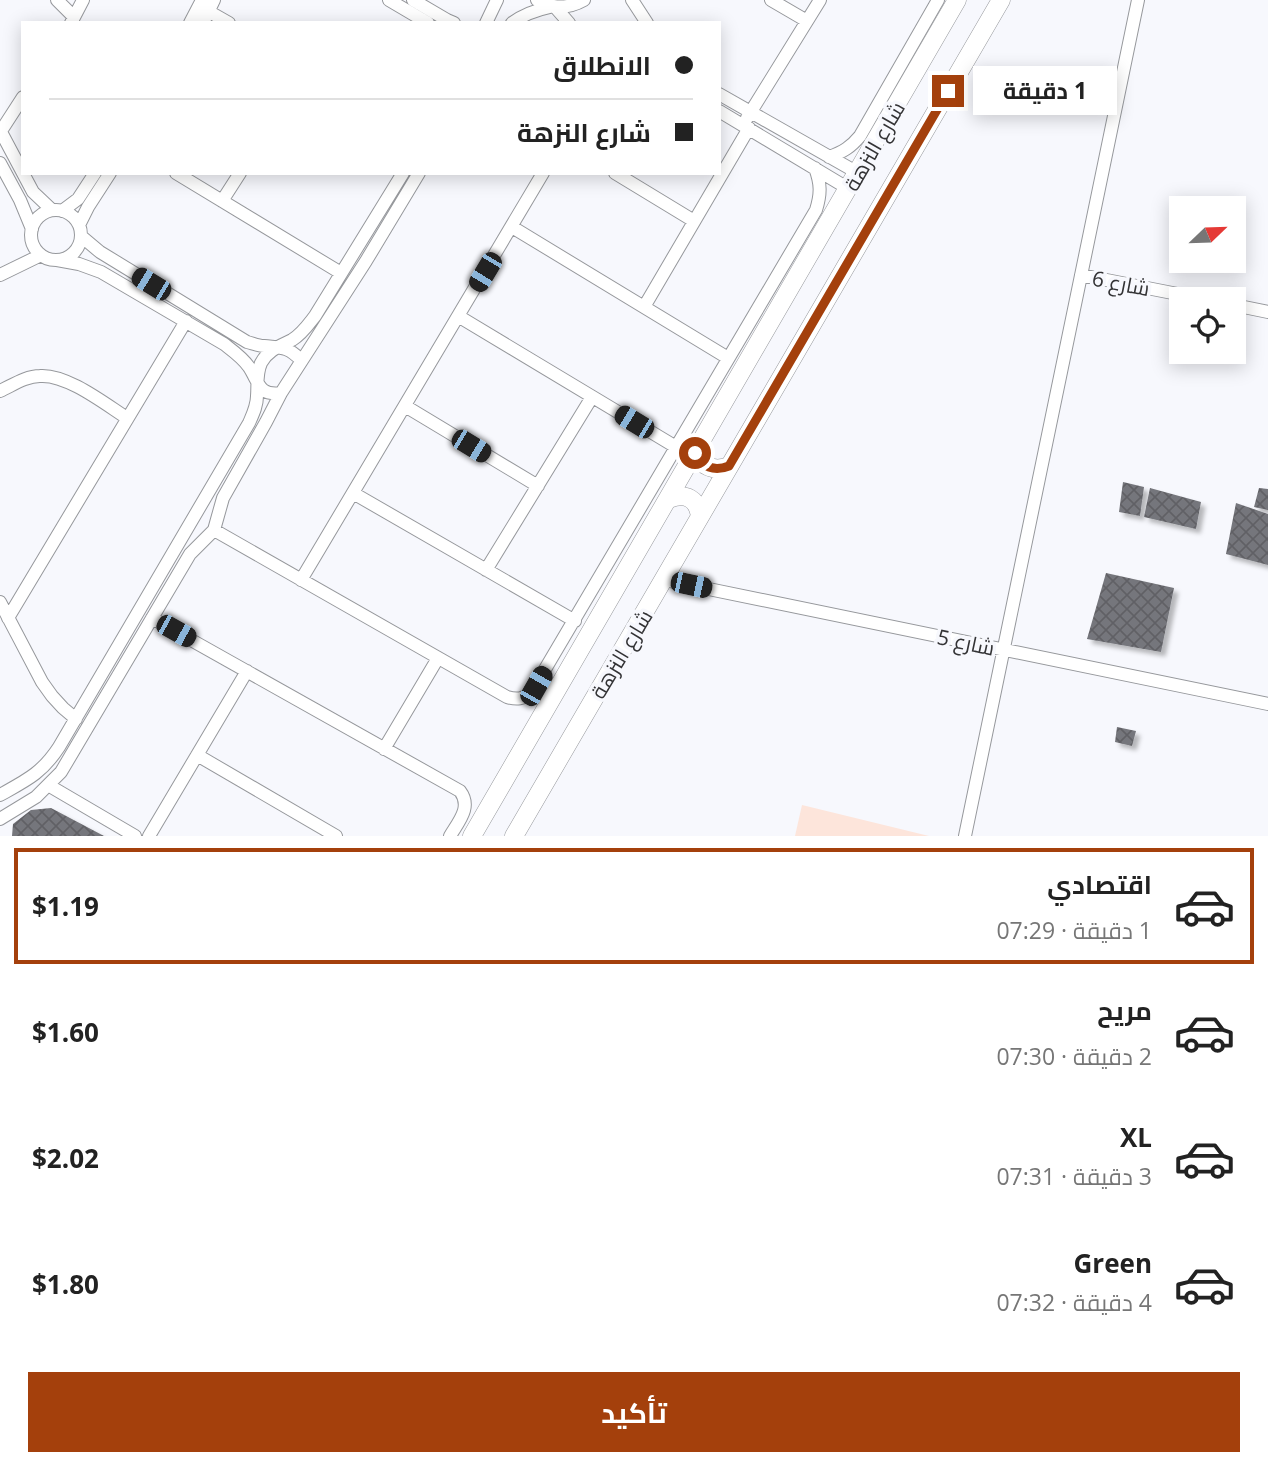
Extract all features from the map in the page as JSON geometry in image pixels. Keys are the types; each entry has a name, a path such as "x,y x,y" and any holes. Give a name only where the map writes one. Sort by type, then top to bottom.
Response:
{"main road":[{"name":"شارع النزهة","path":"472,836 957,0"},
{"name":"شارع النزهة","path":"514,836 1001,0"},
{"path":"695,453 705,466 713,469 729,466"},
{"path":"669,499 677,495 694,500 699,508 699,517"}],"street":[{"path":"57,0 72,20 83,0"},
{"path":"389,0 425,21"},
{"path":"413,0 449,21"},
{"path":"486,21 497,0"},
{"path":"537,0 553,7 567,21"},
{"path":"515,21 535,10 569,7 584,0"},
{"path":"632,0 646,21"},
{"path":"771,0 807,21"},
{"path":"721,172 751,112 820,0"},
{"path":"830,157 852,146 860,136 938,0"},
{"path":"965,836 1138,0"},
{"path":"192,21 205,8 226,21"},
{"path":"721,95 830,157 853,181"},
{"path":"21,100 0,131 21,170"},
{"path":"721,112 815,168 853,181"},
{"path":"0,163 32,229 32,243 41,255 101,272 224,344 238,354 250,368 257,384 264,391 281,393"},
{"path":"214,530 507,697 515,700 524,698 531,693 575,621 816,210 820,182 815,168"},
{"path":"24,175 33,192 57,211 72,216 80,230 100,252 247,342 262,346 279,346 301,360"},
{"path":"32,229 39,216 45,212 57,211 78,199 94,175"},
{"path":"57,260 76,250 88,207 109,175"},
{"path":"179,175 341,273"},
{"path":"222,201 239,175"},
{"path":"0,795 35,776 49,762 249,423 255,411 258,373 262,362 269,352 306,329 401,175"},
{"path":"0,801 4,817 36,797 61,772 190,554 214,530 223,498 281,393 418,175"},
{"path":"301,580 542,175"},
{"path":"618,175 694,221"},
{"path":"644,307 719,175"},
{"path":"512,227 728,358"},
{"path":"0,275 41,255"},
{"name":"شارع 6","path":"1081,275 1169,292"},
{"path":"1246,307 1268,312"},
{"path":"458,316 676,447"},
{"path":"8,618 186,321"},
{"path":"0,391 27,378 41,375 56,377 69,382 127,418"},
{"path":"486,570 592,397"},
{"path":"405,406 538,486"},
{"path":"353,493 575,621"},
{"path":"201,505 218,513"},
{"path":"187,530 192,538 201,541"},
{"name":"شارع 5","path":"665,580 1268,704"},
{"path":"0,602 51,696 76,719"},
{"path":"152,618 460,791 466,804 465,811 450,836"},
{"path":"384,749 438,658"},
{"path":"149,836 247,671"},
{"path":"197,755 336,836"},
{"path":"48,785 135,836"}],"shaded area":[{"path":"802,805 929,836 795,836"}],"building":[{"path":"1123,482 1144,487 1140,516 1119,512"},
{"path":"1150,488 1201,502 1196,529 1144,517"},
{"path":"1259,488 1268,489 1268,510 1254,507"},
{"path":"1236,503 1268,514 1268,565 1226,554"},
{"path":"1106,573 1174,588 1161,652 1087,639"},
{"path":"1117,727 1136,731 1132,746 1115,742"},
{"path":"51,808 104,836 12,836 13,824 31,810"}],"route":[{"path":"695,453 705,466 713,469 729,466 948,91"}]}
